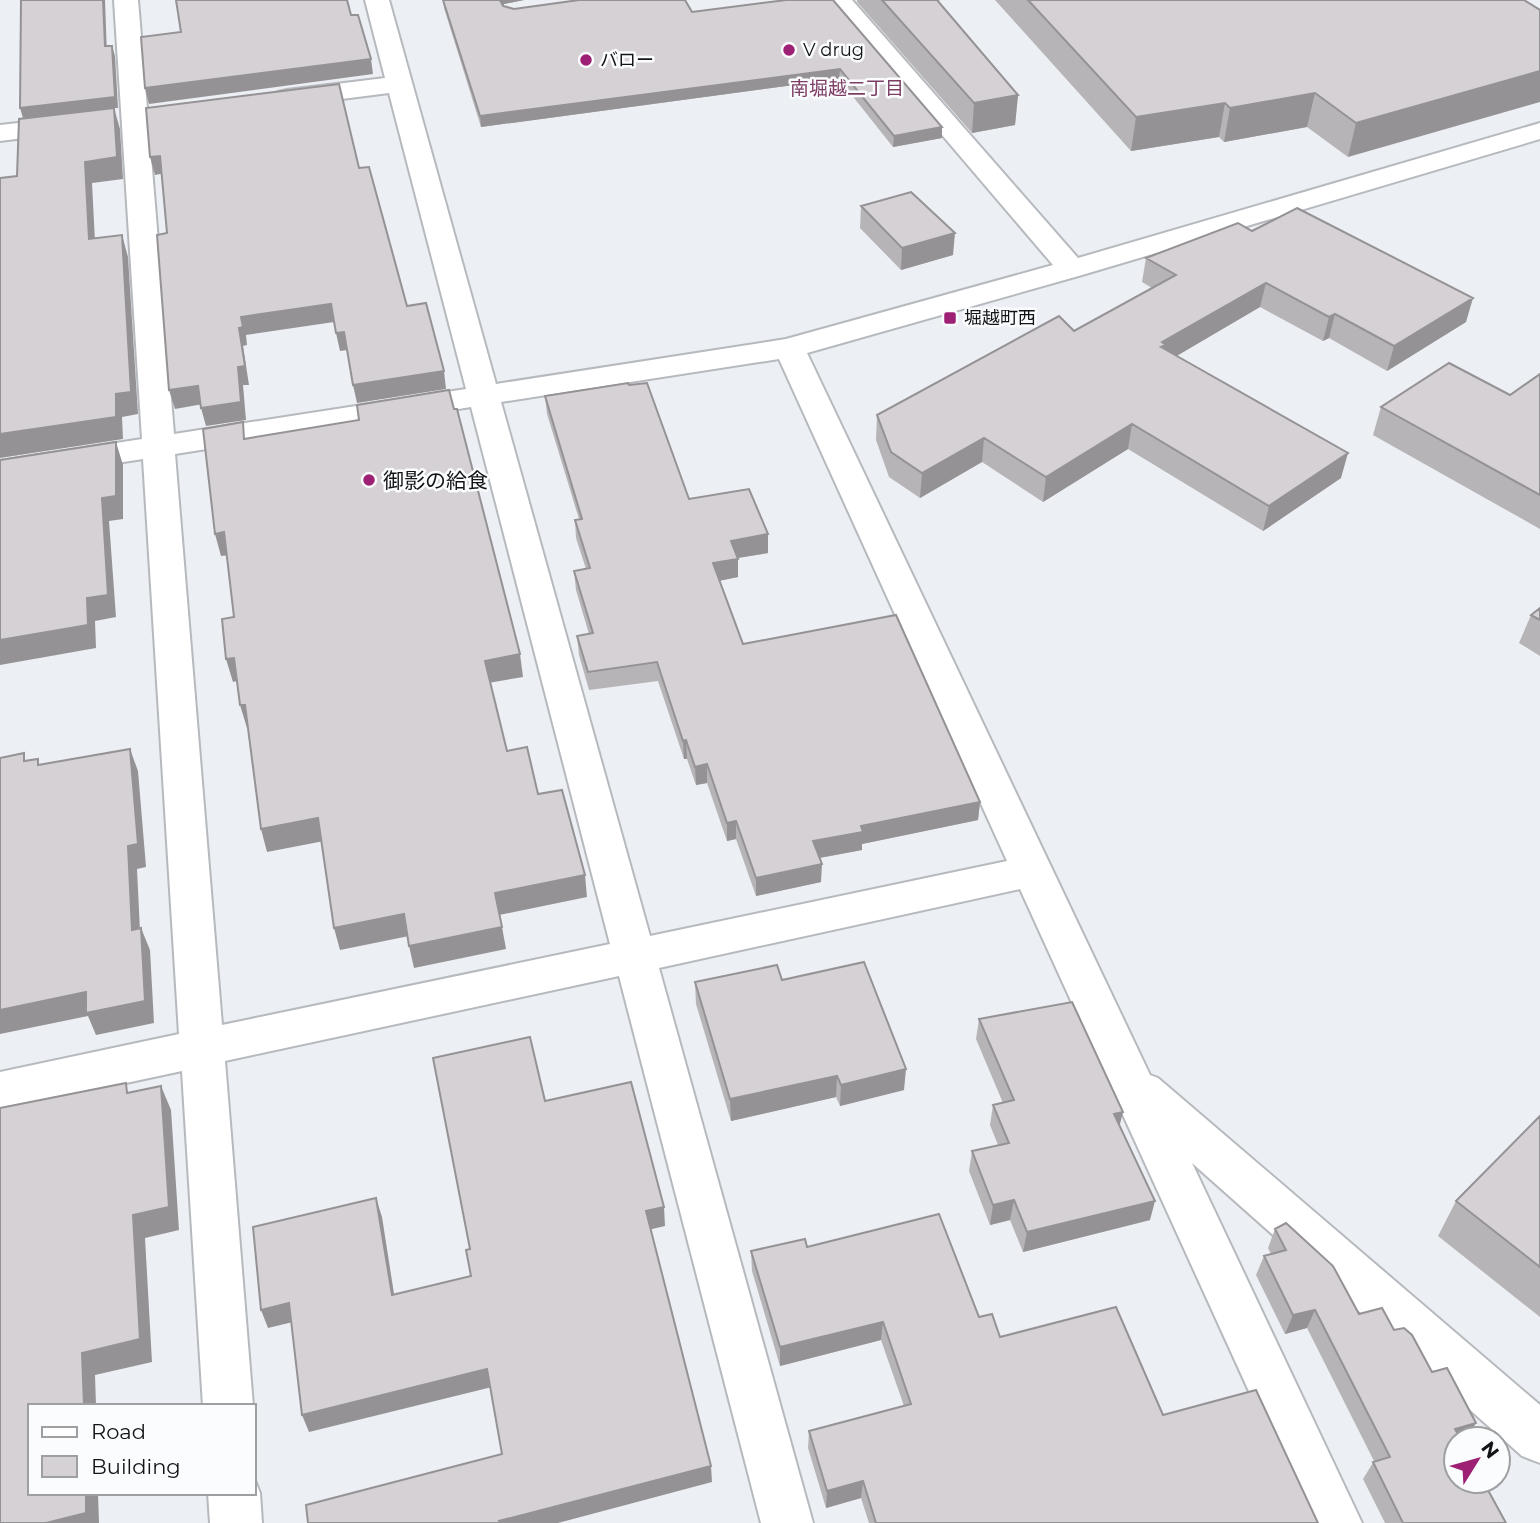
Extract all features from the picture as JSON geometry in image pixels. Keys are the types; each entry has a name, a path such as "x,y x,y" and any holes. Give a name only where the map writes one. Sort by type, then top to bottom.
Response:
{"street":[{"path":"126,0 124,118 158,447 228,1404"},
{"path":"377,0 787,1523"},
{"path":"839,0 1072,269"},
{"path":"267,100 400,84"},
{"path":"0,134 124,118"},
{"path":"0,471 789,348 1072,269 1540,131"},
{"path":"789,348 1336,1523"},
{"path":"0,1091 1033,871"},
{"path":"1130,1080 1540,1438"},
{"path":"234,1495 236,1523"}],"building":[{"path":"21,0 103,0 105,46 112,46 115,97 20,108"},
{"path":"176,0 347,0 351,15 358,15 371,59 145,88 141,37 181,32"},
{"path":"443,0 500,0 503,6 514,9 579,0 685,0 692,12 786,0 833,0 942,127 894,136 840,69 480,116"},
{"path":"882,0 937,0 1018,95 974,103"},
{"path":"1028,0 1524,0 1540,10 1540,71 1356,123 1315,93 1230,108 1225,103 1136,117"},
{"path":"339,84 359,168 369,167 407,306 426,303 444,371 353,385 344,332 336,333 331,304 241,317 243,327 239,328 245,366 238,367 241,402 201,408 198,386 169,390 157,235 167,233 160,156 150,157 146,108"},
{"path":"114,108 117,157 85,162 89,239 122,235 131,392 116,394 116,417 0,434 0,178 17,176 19,119"},
{"path":"911,192 955,233 902,248 861,206"},
{"path":"1297,208 1473,298 1394,346 1335,314 1329,317 1266,283 1162,342 1166,345 1161,347 1348,453 1269,506 1132,424 1046,477 984,438 922,473 891,452 877,415 1059,316 1074,331 1176,275 1146,258 1238,223 1252,231"},
{"path":"1449,363 1510,395 1540,374 1540,495 1381,407"},
{"path":"628,383 647,383 689,499 749,489 768,534 731,541 738,559 713,563 743,644 896,615 980,802 861,826 863,832 813,841 822,864 756,878 736,821 727,823 707,764 695,767 686,740 683,741 657,662 588,672 577,636 593,633 574,571 590,568 575,520 582,519 545,396"},
{"path":"449,390 454,409 457,409 520,654 485,661 507,751 527,747 538,794 562,790 585,875 495,893 502,927 409,946 404,914 334,928 318,818 261,829 245,705 240,705 234,658 226,659 222,619 234,617 224,532 215,534 203,429 243,422 244,439 359,420 357,405"},
{"path":"116,442 116,496 102,498 108,595 87,598 88,625 0,640 0,460"},
{"path":"1540,608 1540,620 1531,615"},
{"path":"130,749 138,844 128,846 132,930 141,928 145,1001 86,1013 86,992 0,1010 0,758 24,753 24,761 38,759 38,765"},
{"path":"864,962 906,1069 841,1085 837,1076 730,1099 695,982 777,965 782,980"},
{"path":"1072,1002 1123,1112 1114,1114 1155,1201 1027,1232 1014,1200 993,1205 972,1151 1009,1143 993,1105 1014,1100 979,1019"},
{"path":"530,1037 545,1101 631,1082 664,1207 646,1211 711,1466 499,1521 500,1523 308,1523 306,1505 502,1454 487,1369 302,1415 289,1303 261,1310 253,1227 376,1198 392,1295 471,1276 466,1250 470,1249 433,1058"},
{"path":"126,1083 127,1093 161,1086 169,1207 133,1215 140,1339 82,1353 84,1404 28,1404 28,1495 86,1495 86,1513 46,1523 0,1523 0,1108"},
{"path":"1540,1116 1540,1267 1456,1201"},
{"path":"939,1214 979,1317 992,1314 1000,1337 1116,1307 1163,1415 1256,1390 1318,1523 876,1523 863,1481 827,1491 809,1431 911,1404 883,1322 780,1347 751,1251 805,1239 807,1247"},
{"path":"1286,1223 1333,1266 1359,1314 1382,1308 1394,1330 1404,1328 1412,1335 1432,1372 1447,1368 1476,1423 1442,1425 1442,1495 1491,1495 1506,1523 1403,1523 1373,1462 1390,1457 1315,1310 1293,1315 1264,1256 1286,1250 1275,1229"}],"place":[{"name":"V drug","path":"789,50"},
{"name":"バロー","path":"586,60"},
{"name":"堀越町西","path":"950,318"},
{"name":"御影の給食","path":"369,480"}],"district":[{"name":"南堀越二丁目","path":"847,88"}]}
